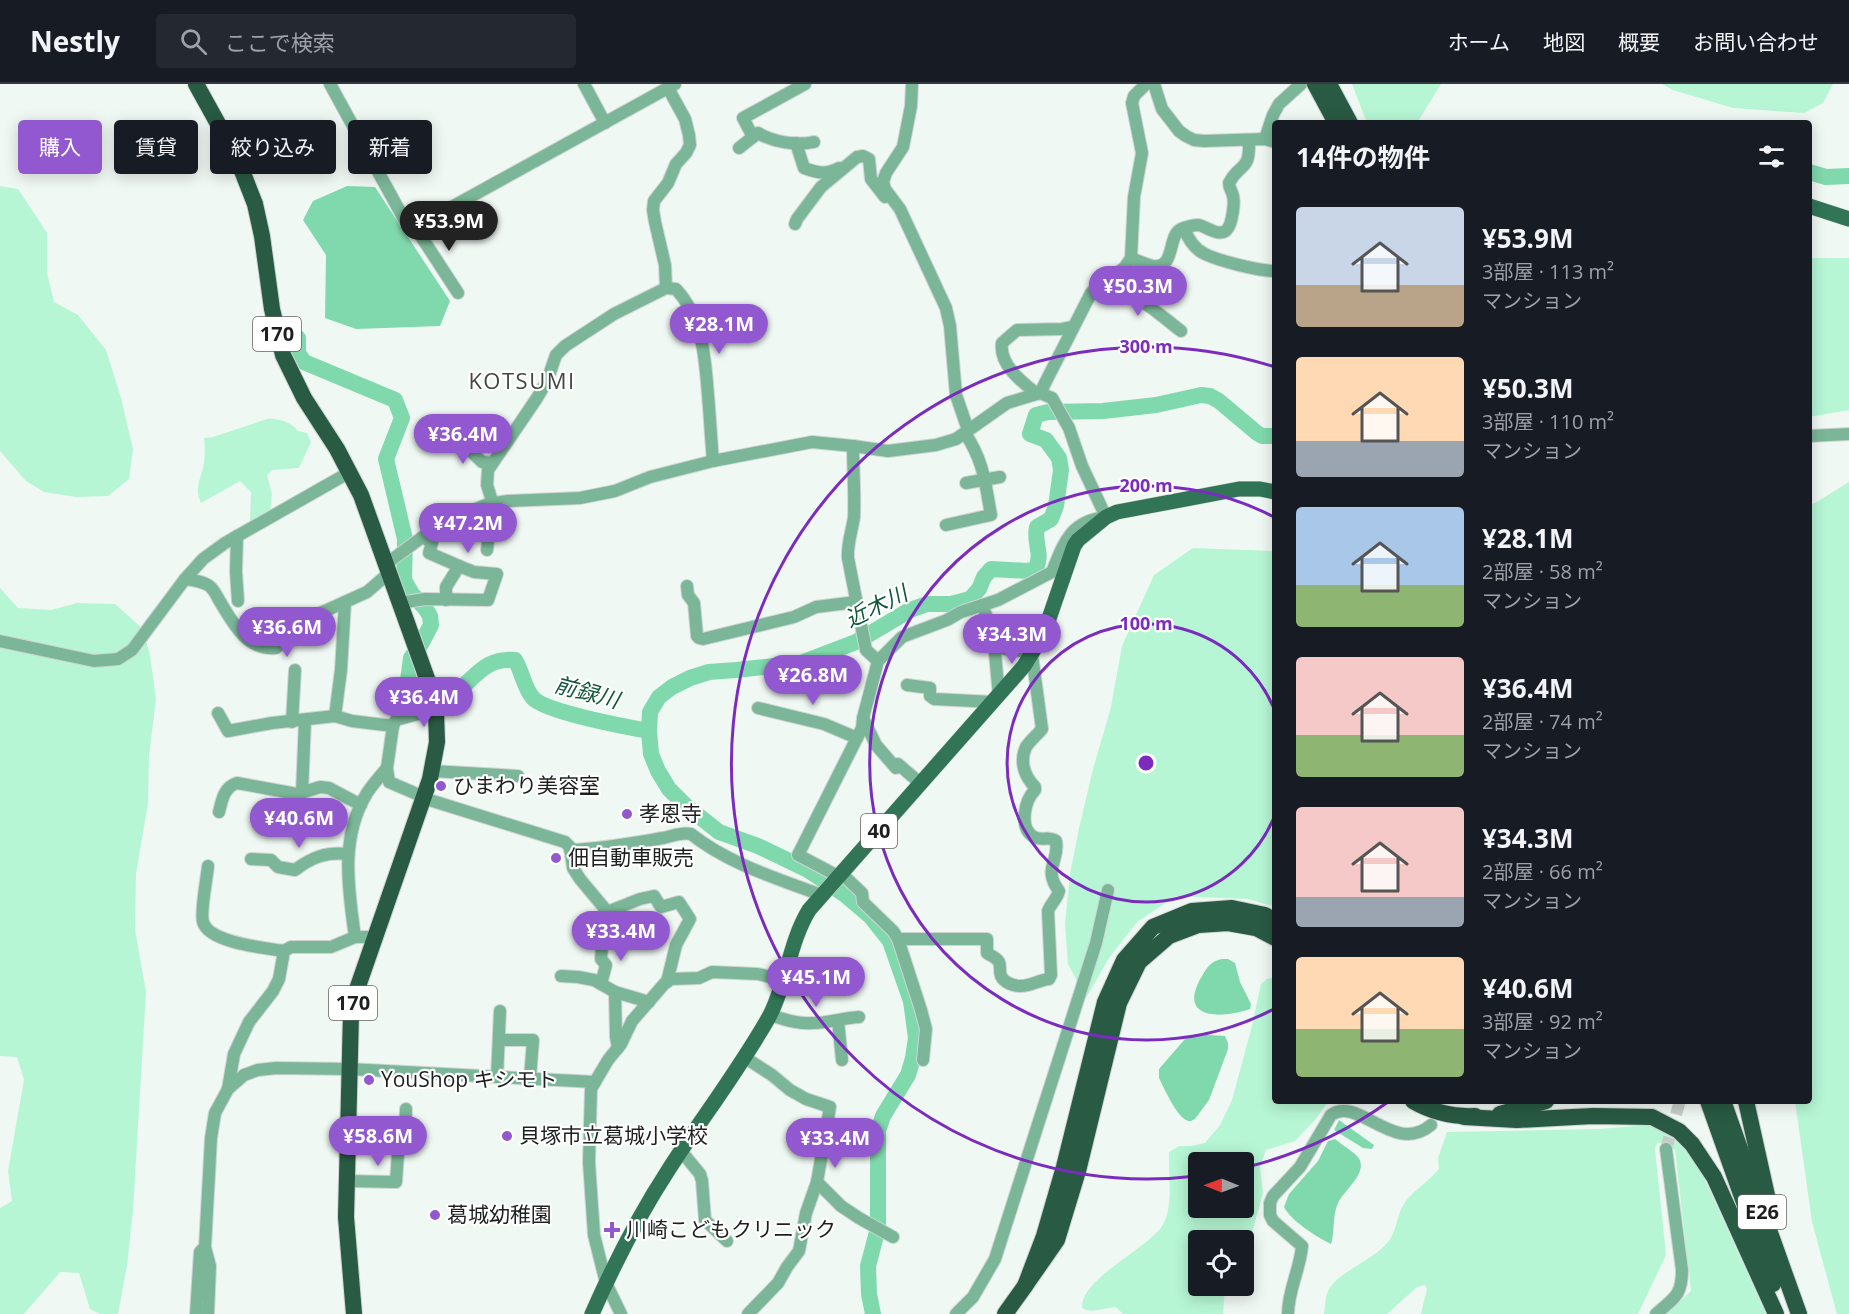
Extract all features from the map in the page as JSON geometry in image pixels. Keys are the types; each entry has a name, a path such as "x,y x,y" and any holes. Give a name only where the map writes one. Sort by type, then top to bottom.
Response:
{"highway":[{"name":"170","path":"196,84 237,158 255,204 272,309 283,355 304,398 350,472 361,495 435,704 437,742 432,771 355,995 351,1013 346,1237 354,1314"},
{"path":"1315,84 1334,120"},
{"path":"1329,84 1348,120"},
{"path":"1025,1286 1044,1236 1064,1167 1105,1002 1124,960 1153,927 1192,911 1232,908 1265,915 1272,919"},
{"path":"1005,1314 1057,1240 1078,1172 1119,1002 1139,962 1169,936 1198,925 1228,923 1256,928 1272,936"},
{"path":"1418,1104 1445,1114 1517,1120 1593,1116 1652,1117 1679,1131 1692,1143 1714,1177 1776,1314"},
{"path":"1464,1117 1495,1116 1536,1104"},
{"path":"1747,1104 1764,1185 1800,1314"},
{"name":"E26","path":"1717,1106 1800,1314"},
{"name":"E26","path":"1717,1106 1784,1314"}],"main road":[{"path":"1812,207 1849,219"},
{"name":"40","path":"592,1314 652,1195 744,1058 770,1015 801,923 808,910 996,699 1033,654 1044,633 1078,540 1106,517 1117,512 1239,489 1251,488 1272,492"}],"street":[{"path":"330,84 410,230 672,86 690,135 690,145 676,164 669,183 654,201 653,210 665,265 666,288"},
{"path":"584,84 605,123"},
{"path":"753,137 743,118 805,84"},
{"path":"912,84 911,106 903,147 886,173 883,182 885,189 900,209 946,308 957,395 967,432 977,451 985,479 991,515 946,525"},
{"path":"185,579 209,585 244,637 262,647 276,648 305,620 368,592 388,568 440,524 476,509 508,501 580,498 615,492 650,477 713,461 812,442 888,451 936,445 956,439 1007,403 1039,393 1091,293 1125,267 1131,258 1134,197 1142,153 1132,103 1134,96 1146,84"},
{"path":"1154,84 1162,109 1179,131 1194,140 1270,141 1272,124"},
{"path":"1272,120 1280,104 1300,84"},
{"path":"739,148 758,133 767,138 804,145 814,142"},
{"path":"1131,258 1153,266 1160,266 1171,253 1175,234 1184,228 1194,225 1202,226 1223,233 1228,228 1234,205 1229,183 1248,162 1249,140"},
{"path":"796,143 804,168 822,174 831,172 857,158 867,156 871,179 903,218"},
{"path":"795,224 821,188 854,160"},
{"path":"415,227 458,293"},
{"path":"1184,228 1192,244 1204,254 1272,270"},
{"path":"1104,283 1115,286 1137,299 1180,331"},
{"path":"493,504 487,485 488,470 537,398 547,381 556,355 565,346 614,314 666,288 676,289 685,299 695,318 704,352 713,461"},
{"path":"924,1060 926,1029 898,939 893,931 863,902 862,892 840,875 798,855 862,728 878,661 902,637 998,600 1052,572 1065,540 1073,531 1092,518 1106,517 1082,466 1070,428 1057,405 1052,399 1021,381 1005,362 1002,353 1002,343 1017,330 1073,327"},
{"path":"450,431 482,462 492,463"},
{"path":"1812,436 1849,434"},
{"path":"853,446 854,512 852,532 847,546 866,650 878,661"},
{"path":"0,641 94,661 118,658 132,650 185,579 203,559 237,536 350,472"},
{"path":"966,483 1000,477"},
{"path":"476,509 490,524 488,550"},
{"path":"237,536 238,601"},
{"path":"400,603 425,599 488,600 497,574 474,572 429,553 432,543 423,537"},
{"path":"446,600 446,587 459,566"},
{"path":"687,586 688,595 694,603 697,636 703,639 794,617 829,604 856,604"},
{"path":"335,716 341,670 345,602"},
{"path":"907,685 930,688 930,696 934,699 996,699 993,632 982,605"},
{"path":"898,939 987,939 987,953 997,959 1000,964 1001,977 1008,983 1029,986 1040,980 1049,979 1051,975 1048,911 1058,897 1059,891 1051,877 1053,860 1058,848 1053,838 1032,836 1024,819 1029,796 1035,787 1026,778 1023,768 1024,756 1026,747 1042,729 1033,654 995,647"},
{"path":"295,670 302,793"},
{"path":"435,704 396,720 393,726 387,768 389,782 424,798 564,842 570,850 573,868 610,915 608,934 601,959 606,965 601,984"},
{"path":"758,708 824,724 857,738"},
{"path":"218,713 228,730 335,716 352,721 393,726"},
{"path":"863,718 876,745 896,768 898,764 921,784"},
{"path":"355,937 347,854 349,839 361,805 387,768"},
{"path":"432,771 518,776"},
{"path":"219,812 224,794 231,785 237,783 297,794 320,787 329,788 361,805"},
{"path":"570,850 666,837 685,832 724,857 821,895"},
{"path":"251,859 270,860 278,867 295,870 306,861 322,854 347,854"},
{"path":"208,866 202,921 206,929 234,943 284,951 291,947 332,947 355,937 375,937"},
{"path":"956,1314 973,1297 995,1259 1096,943 1108,890"},
{"path":"607,912 654,896 661,907 679,902 690,919 676,945 667,981 632,1021 618,1048 591,1089 589,1162 594,1235 606,1283 621,1314"},
{"path":"581,934 629,934"},
{"path":"208,1314 210,1266 205,1247 211,1138 216,1113 228,1089 234,1054 249,1022 273,991 279,979 284,951"},
{"path":"667,981 699,978 712,972 758,974 783,980"},
{"path":"561,976 594,980 615,992 649,1002"},
{"path":"615,992 618,1048"},
{"path":"497,1077 500,1011"},
{"path":"770,1015 810,1024 859,1017"},
{"path":"838,1021 842,1060"},
{"path":"499,1040 533,1040 530,1078"},
{"path":"744,1058 772,1074 806,1099 830,1107 817,1182 806,1213 799,1251 778,1283 748,1314"},
{"path":"228,1089 244,1075 258,1070 276,1068 349,1069 595,1082"},
{"path":"348,1138 399,1139 405,1134 406,1109"},
{"path":"1288,1314 1288,1301 1302,1246 1273,1221 1270,1215 1270,1203 1300,1167 1326,1121 1337,1111 1351,1112 1400,1134 1423,1132 1431,1125"},
{"path":"346,1181 396,1182 399,1139"},
{"path":"1656,1314 1678,1294 1682,1281 1666,1149"},
{"path":"681,1151 700,1174 705,1220 727,1240"},
{"path":"817,1182 841,1206 893,1237"},
{"path":"196,1314 200,1251 205,1247"}],"shaded area":[{"path":"1352,84 1441,84 1419,120 1366,120"},
{"path":"1662,84 1833,84 1823,103 1804,113 1733,108 1673,90"},
{"path":"0,186 18,189 47,233 47,273 54,302 78,315 106,350 121,398 133,449 129,479 108,496 76,497 44,492 26,481 0,451"},
{"path":"347,186 375,187 450,301 440,326 356,329 325,318 326,255 303,220 313,201"},
{"path":"1812,258 1849,258 1849,410 1812,416"},
{"path":"267,419 288,423 298,431 307,433 311,442 299,468 273,470 267,475 272,494 270,513 250,522 251,492 240,481 201,503 198,488 204,463 204,438"},
{"path":"1849,482 1849,1314 1837,1314 1812,1222 1795,1104 1812,1104 1812,504"},
{"path":"1193,548 1272,551 1272,906 1248,899 1176,896 1137,922 1109,958 1086,998 1068,964 1065,924 1070,874 1093,769 1111,707 1122,646 1154,575"},
{"path":"0,588 18,608 51,610 77,603 115,604 143,629 150,655 156,699 149,756 148,803 136,874 135,929 146,992 133,1210 127,1266 118,1314 100,1314 90,1309 79,1273 60,1272 24,1314 0,1314 0,1208 12,1201 8,1171 24,1080 17,1057 0,1056"},
{"path":"1222,959 1235,963 1240,982 1251,1004 1250,1009 1215,1015 1205,1013 1194,1001 1195,990 1206,970 1215,961"},
{"path":"1272,978 1272,1104 1327,1104 1295,1141 1266,1150 1260,1167 1263,1193 1253,1230 1188,1230 1188,1296 1224,1296 1223,1314 1123,1314 1116,1307 1094,1311 1082,1308 1084,1297 1091,1286 1162,1226 1166,1219 1169,1201 1169,1152 1179,1146 1205,1143 1220,1125 1232,1100 1261,984"},
{"path":"1196,1034 1225,1036 1228,1049 1209,1100 1195,1119 1190,1121 1178,1113 1159,1078 1159,1069 1185,1039"},
{"path":"1339,1120 1374,1145 1372,1149 1363,1148 1334,1130"},
{"path":"1648,1125 1684,1143 1700,1169 1766,1314 1666,1314 1691,1291 1675,1150 1662,1143 1657,1143 1655,1149 1666,1255 1638,1314 1421,1314 1427,1289 1425,1285 1417,1287 1387,1314 1324,1314 1327,1294 1332,1284 1382,1249 1394,1232 1400,1211 1406,1201 1439,1169 1438,1158 1447,1132 1600,1129"},
{"path":"1335,1139 1357,1156 1361,1168 1338,1203 1331,1244 1298,1223 1284,1207 1289,1194 1318,1161 1328,1141"}],"waterway":[{"name":"近木川","path":"1812,173 1826,177 1849,176"},
{"name":"前録川","path":"298,338 298,353 304,362 395,400 402,418 386,459 405,539 404,580 430,616 431,625 411,658 400,714 444,699 493,663 515,660 530,694 541,703 587,718 649,731"},
{"name":"近木川","path":"873,1314 869,1294 868,1266 878,1228 878,1131 883,1116 908,1075 916,1038 911,1001 890,941 871,917 844,894 808,870 758,846 719,832 685,805 669,789 651,754 650,712 659,697 690,678 709,672 801,663 856,642 910,610 927,604 951,604 970,599 991,569 1028,571 1035,569 1039,559 1037,527 1051,519 1056,506 1061,470 1059,458 1046,440 1030,434 1036,415 1048,412 1103,411 1156,405 1201,395 1210,396 1219,401 1262,436 1272,436"}],"tunnel":[{"path":"1666,1149 1679,1104"}],"place":[{"name":"ひまわり美容室","path":"441,786"},
{"name":"孝恩寺","path":"627,814"},
{"name":"佃自動車販売","path":"556,858"},
{"name":"YouShop キシモト","path":"369,1080"},
{"name":"貝塚市立葛城小学校","path":"507,1136"},
{"name":"葛城幼稚園","path":"435,1215"},
{"name":"川崎こどもクリニック","path":"612,1230"}],"district":[{"name":"KOTSUMI","path":"522,381"}]}
